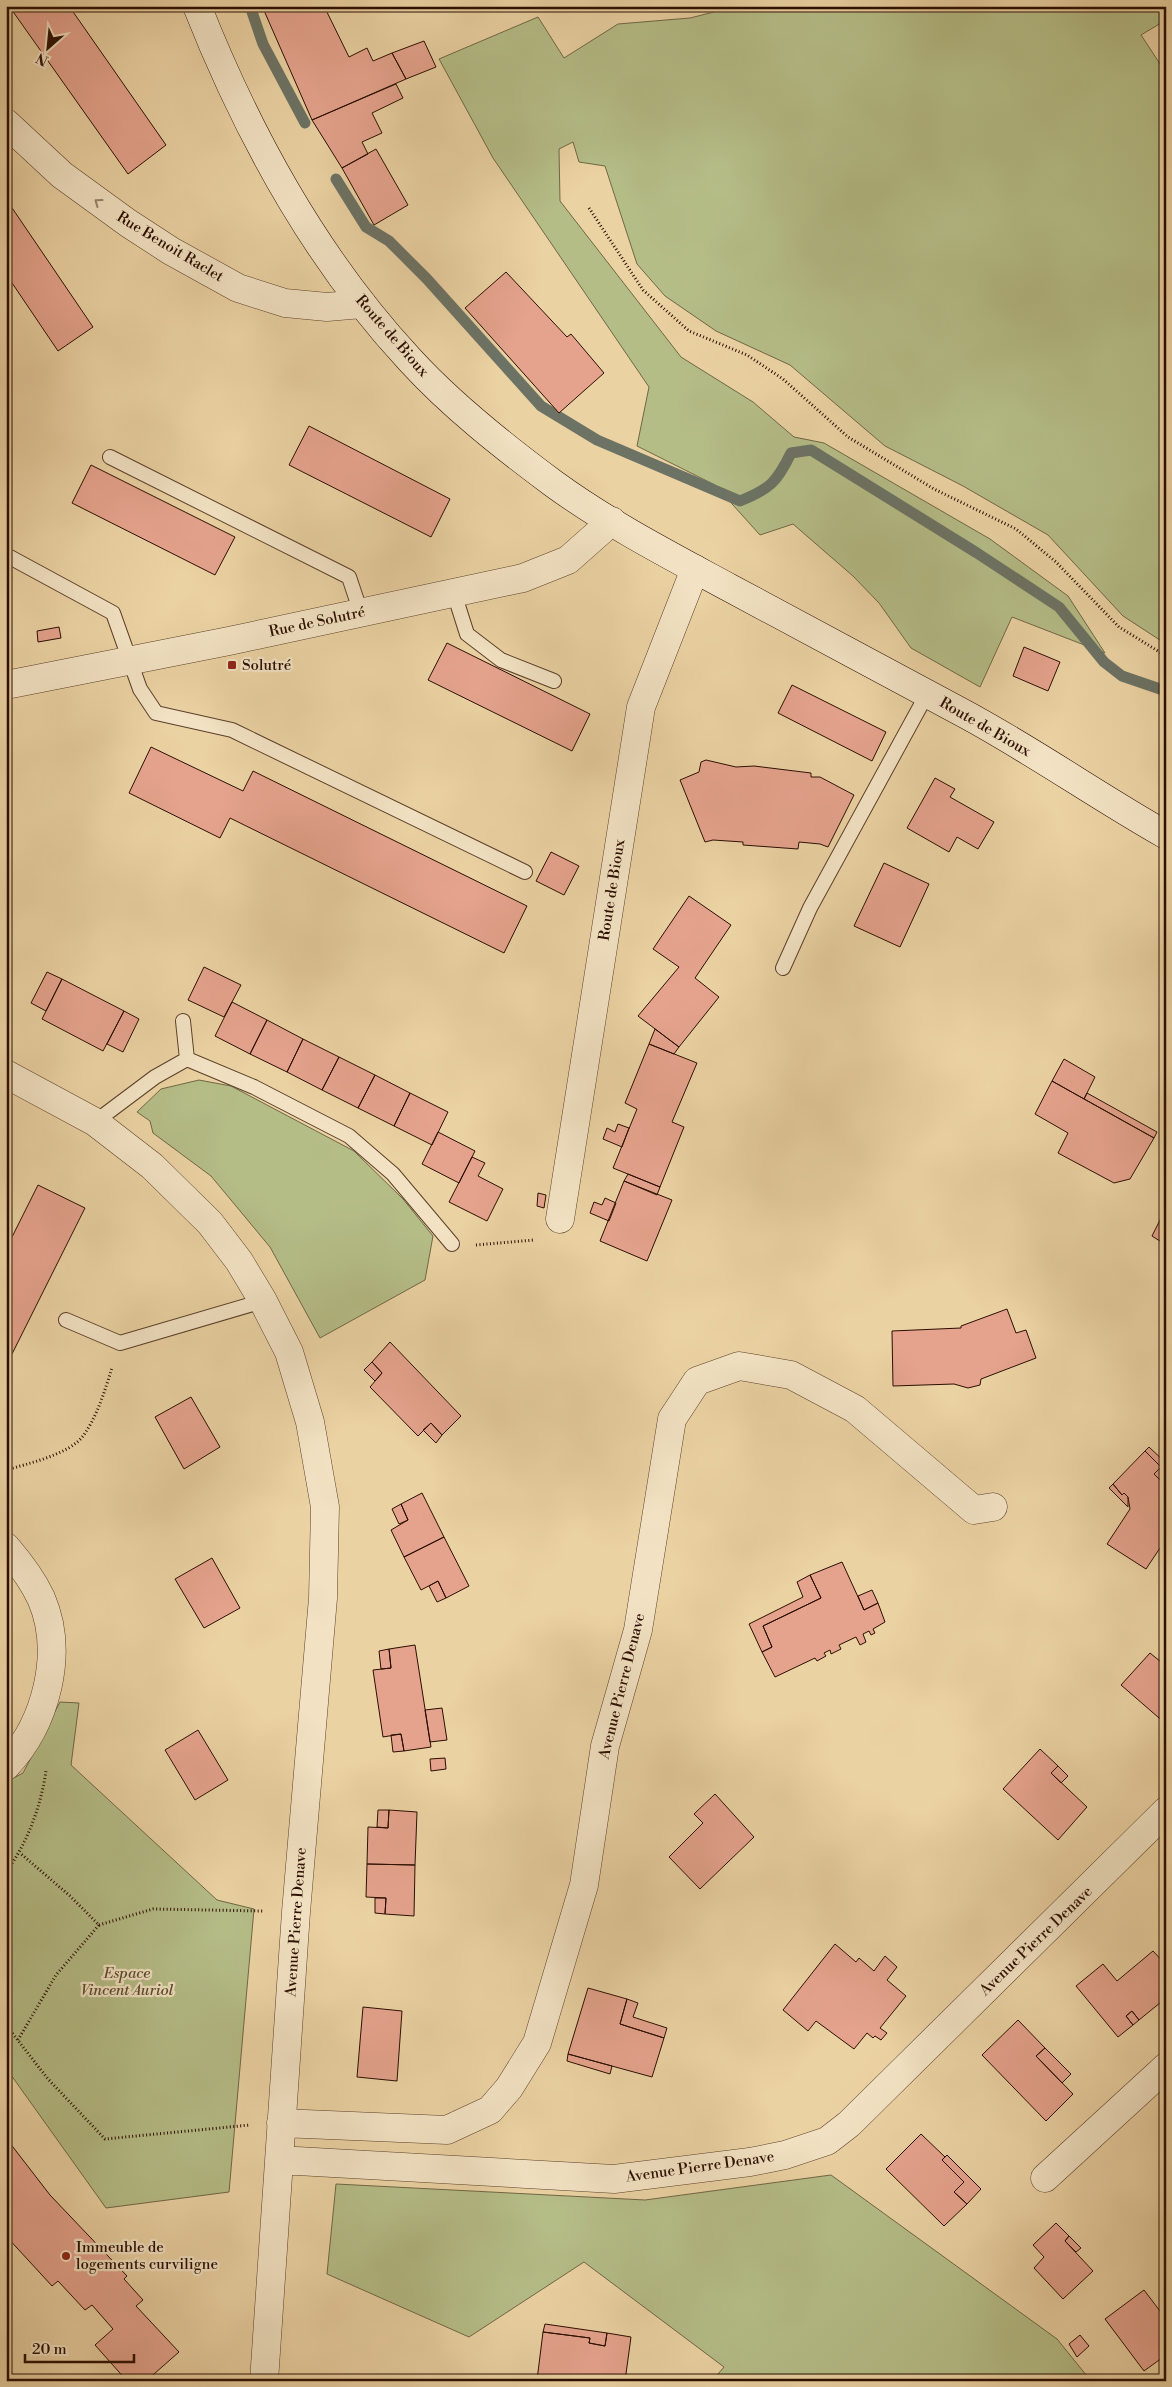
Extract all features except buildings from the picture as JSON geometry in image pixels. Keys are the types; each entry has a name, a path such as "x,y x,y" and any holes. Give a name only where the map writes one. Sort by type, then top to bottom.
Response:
{"street":[{"name":"Route de Bioux","path":"198,6 234,94 284,189 328,258 362,304 410,361 460,408 557,486 612,521 695,569 967,715 1166,835"},
{"name":"Rue Benoit Raclet","path":"6,123 62,175 128,224 171,251 238,288 285,303 327,308 362,304"},
{"name":"Rue de Solutré","path":"6,685 523,578 568,560 612,521"},
{"name":"Route de Bioux","path":"560,1220 640,707 695,569"},
{"name":"Avenue Pierre Denave","path":"6,1074 96,1122 152,1166 210,1223 239,1261 263,1301 289,1352 310,1422 325,1507 323,1598 297,1902 264,2381"},
{"name":"Avenue Pierre Denave","path":"281,2123 447,2130 490,2110 509,2088 537,2043 584,1885 605,1746 638,1630 672,1419 697,1381 738,1366 791,1375 855,1409 974,1510 993,1508"},
{"path":"6,1547 22,1565 41,1598 51,1637 49,1674 42,1711 22,1750 6,1766"},
{"name":"Avenue Pierre Denave","path":"279,2160 614,2179 750,2162 784,2155 827,2141 856,2118 1166,1812"},
{"path":"1045,2178 1166,2067"}],"lane":[{"path":"110,457 349,577 361,613"},
{"path":"6,555 113,613 132,660 140,689 156,713 232,730 524,872"},
{"path":"454,593 467,634 501,660 554,681"},
{"path":"783,968 810,908 927,694"},
{"path":"183,1021 187,1059"},
{"path":"96,1122 155,1078 187,1059"},
{"path":"187,1059 254,1087 349,1136 393,1174 452,1244"},
{"path":"66,1320 120,1343 263,1301"}],"path":[{"path":"589,208 642,290 689,331 747,355 783,379 848,437 934,489 1016,529 1056,562 1119,627 1166,656"},
{"path":"452,1244 485,1246 537,1240 560,1220"},
{"path":"6,1470 53,1456 83,1437 100,1404 120,1343"},
{"path":"20,1852 70,1896 99,1925"},
{"path":"18,2040 56,1975 99,1925 153,1910 243,1911"},
{"path":"6,2025 48,2079 104,2139 195,2132 235,2126"}],"green space":[{"path":"738,6 1166,6 1166,20 1141,35 1166,73 1166,644 1123,616 1048,535 963,486 885,446 790,365 716,331 665,296 637,264 605,166 579,162 573,142 559,149 560,201 681,357 753,402 794,437 824,443 990,539 1068,596 1105,653 1012,617 980,687 911,648 879,603 853,576 793,524 760,535 715,485 637,446 649,387 493,158 439,59 538,17 564,58 618,24 690,18"},
{"path":"199,1080 231,1086 354,1151 403,1199 433,1236 425,1280 320,1338 270,1247 211,1176 153,1133 150,1121 137,1112 161,1089"},
{"name":"Espace Vincent Auriol","path":"60,1702 79,1703 71,1765 217,1900 254,1909 229,2192 106,2208 6,2068 6,1782 23,1773"},
{"path":"831,2175 1057,2339 1091,2381 712,2381 724,2367 584,2262 469,2337 327,2274 336,2184 645,2200"}],"waterway":[{"path":"250,6 263,44 305,123"},
{"path":"336,179 366,227 389,241 427,279 541,406 597,440 740,501 759,493 772,483 777,478 791,453 811,450 977,553 1059,607 1104,662 1122,676 1163,690"}],"place":[{"name":"Solutré","path":"232,665"},
{"name":"Immeuble de logements curviligne","path":"66,2256"}]}
